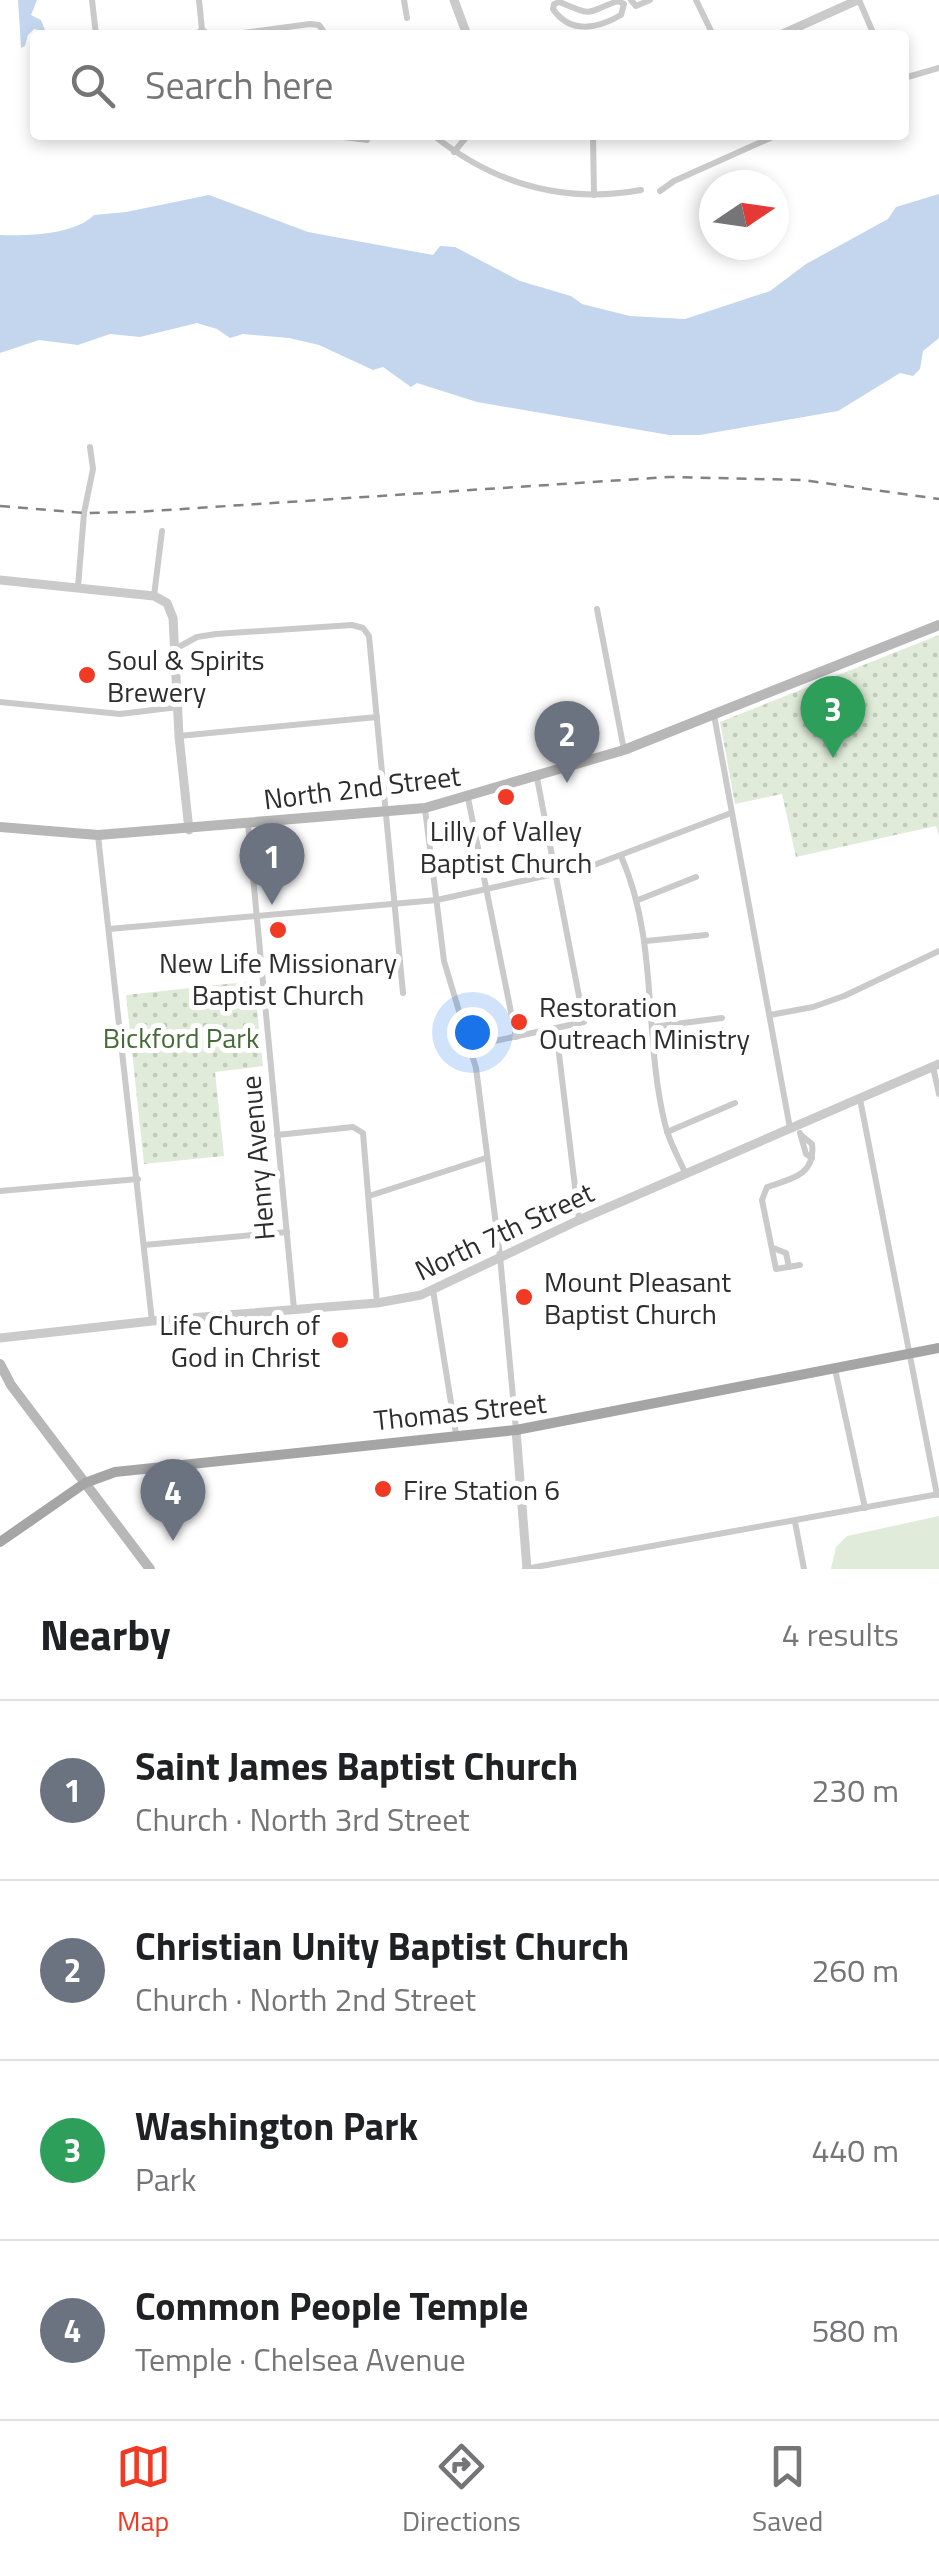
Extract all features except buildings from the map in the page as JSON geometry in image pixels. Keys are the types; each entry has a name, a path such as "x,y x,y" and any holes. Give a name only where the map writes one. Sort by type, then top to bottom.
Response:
{"main road":[{"name":"North 2nd Street","path":"0,827 98,835 425,808 624,750 939,626"},
{"name":"Thomas Street","path":"0,1542 85,1483 127,1470 516,1430 939,1348"},
{"path":"0,1364 11,1385 150,1569"}],"street":[{"path":"92,0 95,30"},
{"path":"199,0 199,30"},
{"path":"404,0 407,18"},
{"path":"454,0 465,30"},
{"path":"631,0 636,6 650,0"},
{"path":"696,0 711,30"},
{"path":"791,30 859,0 872,30"},
{"path":"575,30 561,20 554,4 560,2 592,13 618,1 624,4 621,15 580,30"},
{"path":"576,30 580,12"},
{"path":"265,30 310,24 319,24 323,30"},
{"path":"909,77 939,68"},
{"path":"439,140 479,168 526,186 594,195 641,190"},
{"path":"454,152 464,140"},
{"path":"592,140 594,195"},
{"path":"660,191 758,140"},
{"path":"78,586 93,470 90,447"},
{"path":"154,596 162,531"},
{"path":"0,580 154,596 171,610 189,830"},
{"path":"597,610 624,750"},
{"path":"174,649 216,634 352,625 363,628 369,636 403,993"},
{"path":"0,702 120,714 178,707"},
{"path":"714,714 770,1014 796,1130 806,1154 812,1158 804,1174 764,1190 762,1200 776,1269 800,1266"},
{"path":"179,736 377,716"},
{"path":"471,1046 584,1022 536,778"},
{"path":"468,798 516,1037"},
{"path":"425,808 444,961 471,1046 500,1256 526,1569 938,1494 860,1098"},
{"path":"109,929 437,900 621,856 732,813"},
{"name":"Henry Avenue","path":"248,824 294,1308"},
{"path":"98,835 152,1321"},
{"path":"621,856 638,900 646,941 652,1026 667,1132 686,1175"},
{"path":"638,900 696,877"},
{"path":"646,941 706,935"},
{"path":"770,1014 813,1007 844,996 939,950"},
{"path":"652,1026 722,1018"},
{"path":"556,1029 579,1220"},
{"path":"936,1066 939,1094"},
{"name":"North 7th Street","path":"0,1338 376,1303 433,1290 579,1220 796,1130 936,1066"},
{"path":"667,1132 735,1103"},
{"path":"278,1134 353,1126 363,1133 376,1303"},
{"path":"369,1196 486,1158"},
{"path":"0,1191 138,1179"},
{"path":"144,1245 286,1232"},
{"path":"772,1248 786,1253 789,1267"},
{"path":"433,1290 456,1434"},
{"path":"835,1369 865,1508"},
{"path":"795,1522 804,1569"}],"green space":[{"path":"939,635 939,836 936,826 796,857 782,794 735,804 720,722"},
{"name":"Bickford Park","path":"254,981 263,1066 215,1072 224,1156 144,1164 126,995"},
{"path":"939,1516 939,1569 831,1569 836,1547 847,1536"}],"water":[{"path":"18,0 37,0 31,15 41,20 45,30 30,30 21,48"},
{"path":"939,194 939,338 923,351 920,369 913,376 900,373 838,411 700,435 669,435 477,402 417,383 411,387 383,367 373,370 319,345 243,334 230,338 197,323 140,337 110,334 78,345 39,340 0,353 0,235 50,233 75,227 94,215 209,195 308,232 433,255 440,246 455,247 520,281 571,296 582,304 630,316 685,319 770,291 806,264 888,219 896,207"}],"railway":[{"path":"0,506 84,513 136,512 669,477 803,480 939,499"}],"place":[{"name":"Soul & Spirits Brewery","path":"87,675"},
{"name":"Washington Park","path":"833,758"},
{"name":"Christian Unity Baptist Church","path":"567,783"},
{"name":"Lilly of Valley Baptist Church","path":"506,797"},
{"name":"Saint James Baptist Church","path":"272,905"},
{"name":"New Life Missionary Baptist Church","path":"278,930"},
{"name":"Restoration Outreach Ministry","path":"519,1022"},
{"name":"Mount Pleasant Baptist Church","path":"524,1297"},
{"name":"Life Church of God in Christ","path":"340,1340"},
{"name":"Fire Station 6","path":"383,1489"},
{"name":"Common People Temple","path":"173,1541"}]}
